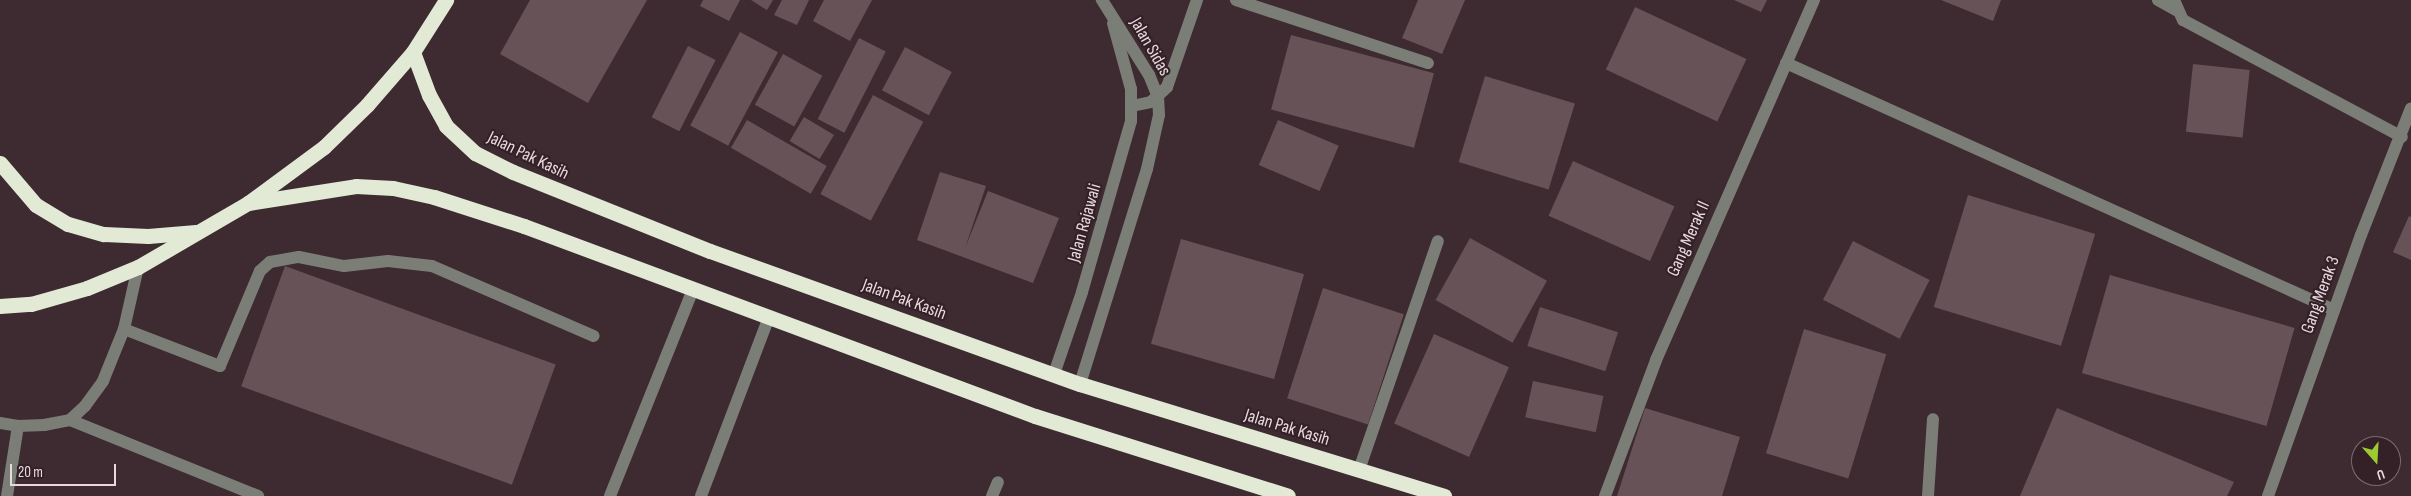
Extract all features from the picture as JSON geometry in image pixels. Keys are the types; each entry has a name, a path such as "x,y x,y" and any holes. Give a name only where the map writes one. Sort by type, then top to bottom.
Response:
{"highway":[{"path":"0,306 32,304 87,288 138,267 248,203 324,147 367,106 413,52 446,0"},
{"name":"Jalan Pak Kasih","path":"413,52 428,95 446,126 476,153 513,172 710,252 1080,384 1444,496"},
{"path":"0,163 36,205 68,224 104,234 148,236 200,232"},
{"path":"248,203 356,186 393,188 474,208 1035,416 1164,459 1288,496"}],"street":[{"name":"Jalan Sidas","path":"1102,0 1139,55 1158,97"},
{"path":"1080,384 1157,134 1158,97 1174,75 1197,0"},
{"path":"1236,0 1428,63"},
{"name":"Gang Merak II","path":"1605,496 1656,360 1814,0"},
{"path":"2158,0 2175,5 2183,20 2402,137"},
{"name":"Jalan Sidas","path":"1111,16 1127,70 1132,106"},
{"path":"1786,62 2334,310"},
{"path":"1132,106 1158,97"},
{"name":"Jalan Rajawali","path":"1054,374 1122,159 1132,106"},
{"name":"Gang Merak 3","path":"2268,496 2334,310 2402,137 2411,108"},
{"path":"1359,470 1438,241"},
{"path":"124,330 220,366 260,271 270,262 299,257 344,266 388,262 432,266 594,336"},
{"path":"70,420 104,381 124,330 138,267"},
{"path":"610,496 693,290"},
{"path":"701,496 769,317"},
{"path":"1928,496 1933,419"},
{"path":"0,422 18,426 70,420 240,493 258,496"},
{"path":"7,496 18,426"},
{"path":"992,496 998,482"}],"building":[{"path":"530,0 647,0 588,103 500,54"},
{"path":"703,0 740,0 729,21 700,6"},
{"path":"751,0 773,0 767,10"},
{"path":"782,0 809,0 797,25 774,15"},
{"path":"824,0 872,0 850,41 813,21"},
{"path":"1418,0 1465,0 1442,54 1402,38"},
{"path":"1734,0 1767,0 1761,12"},
{"path":"1941,0 2001,0 1993,21"},
{"path":"1635,7 1746,59 1717,122 1606,70"},
{"path":"740,32 778,52 728,146 690,126"},
{"path":"1291,35 1434,73 1414,148 1271,109"},
{"path":"859,38 886,52 844,133 818,119"},
{"path":"688,46 716,60 679,131 652,117"},
{"path":"905,47 952,72 929,115 882,90"},
{"path":"783,54 822,76 794,127 755,105"},
{"path":"2193,64 2250,70 2243,138 2186,132"},
{"path":"1485,76 1575,103 1549,190 1459,162"},
{"path":"873,95 923,122 871,221 820,194"},
{"path":"804,117 834,135 820,159 790,141"},
{"path":"747,120 827,166 811,194 731,148"},
{"path":"1278,120 1339,146 1320,191 1259,165"},
{"path":"1573,161 1674,206 1650,261 1549,216"},
{"path":"940,172 986,186 965,248 988,191 1059,218 1033,283 917,240"},
{"path":"1968,195 2095,234 2061,346 1934,307"},
{"path":"2409,216 2411,217 2411,260 2393,252"},
{"path":"1470,238 1547,281 1513,343 1436,300"},
{"path":"1181,239 1304,274 1274,379 1151,344"},
{"path":"1853,241 1930,280 1900,339 1823,300"},
{"path":"285,266 556,365 512,485 241,386"},
{"path":"2110,275 2295,328 2266,426 2082,373"},
{"path":"1323,288 1404,314 1368,425 1287,398"},
{"path":"1540,307 1618,332 1605,371 1527,346"},
{"path":"1804,329 1886,354 1848,478 1766,453"},
{"path":"1434,334 1509,367 1469,457 1394,424"},
{"path":"1533,381 1603,396 1596,432 1525,417"},
{"path":"1645,408 1740,437 1722,496 1617,496"},
{"path":"2057,408 2234,482 2227,496 2020,496"}]}
